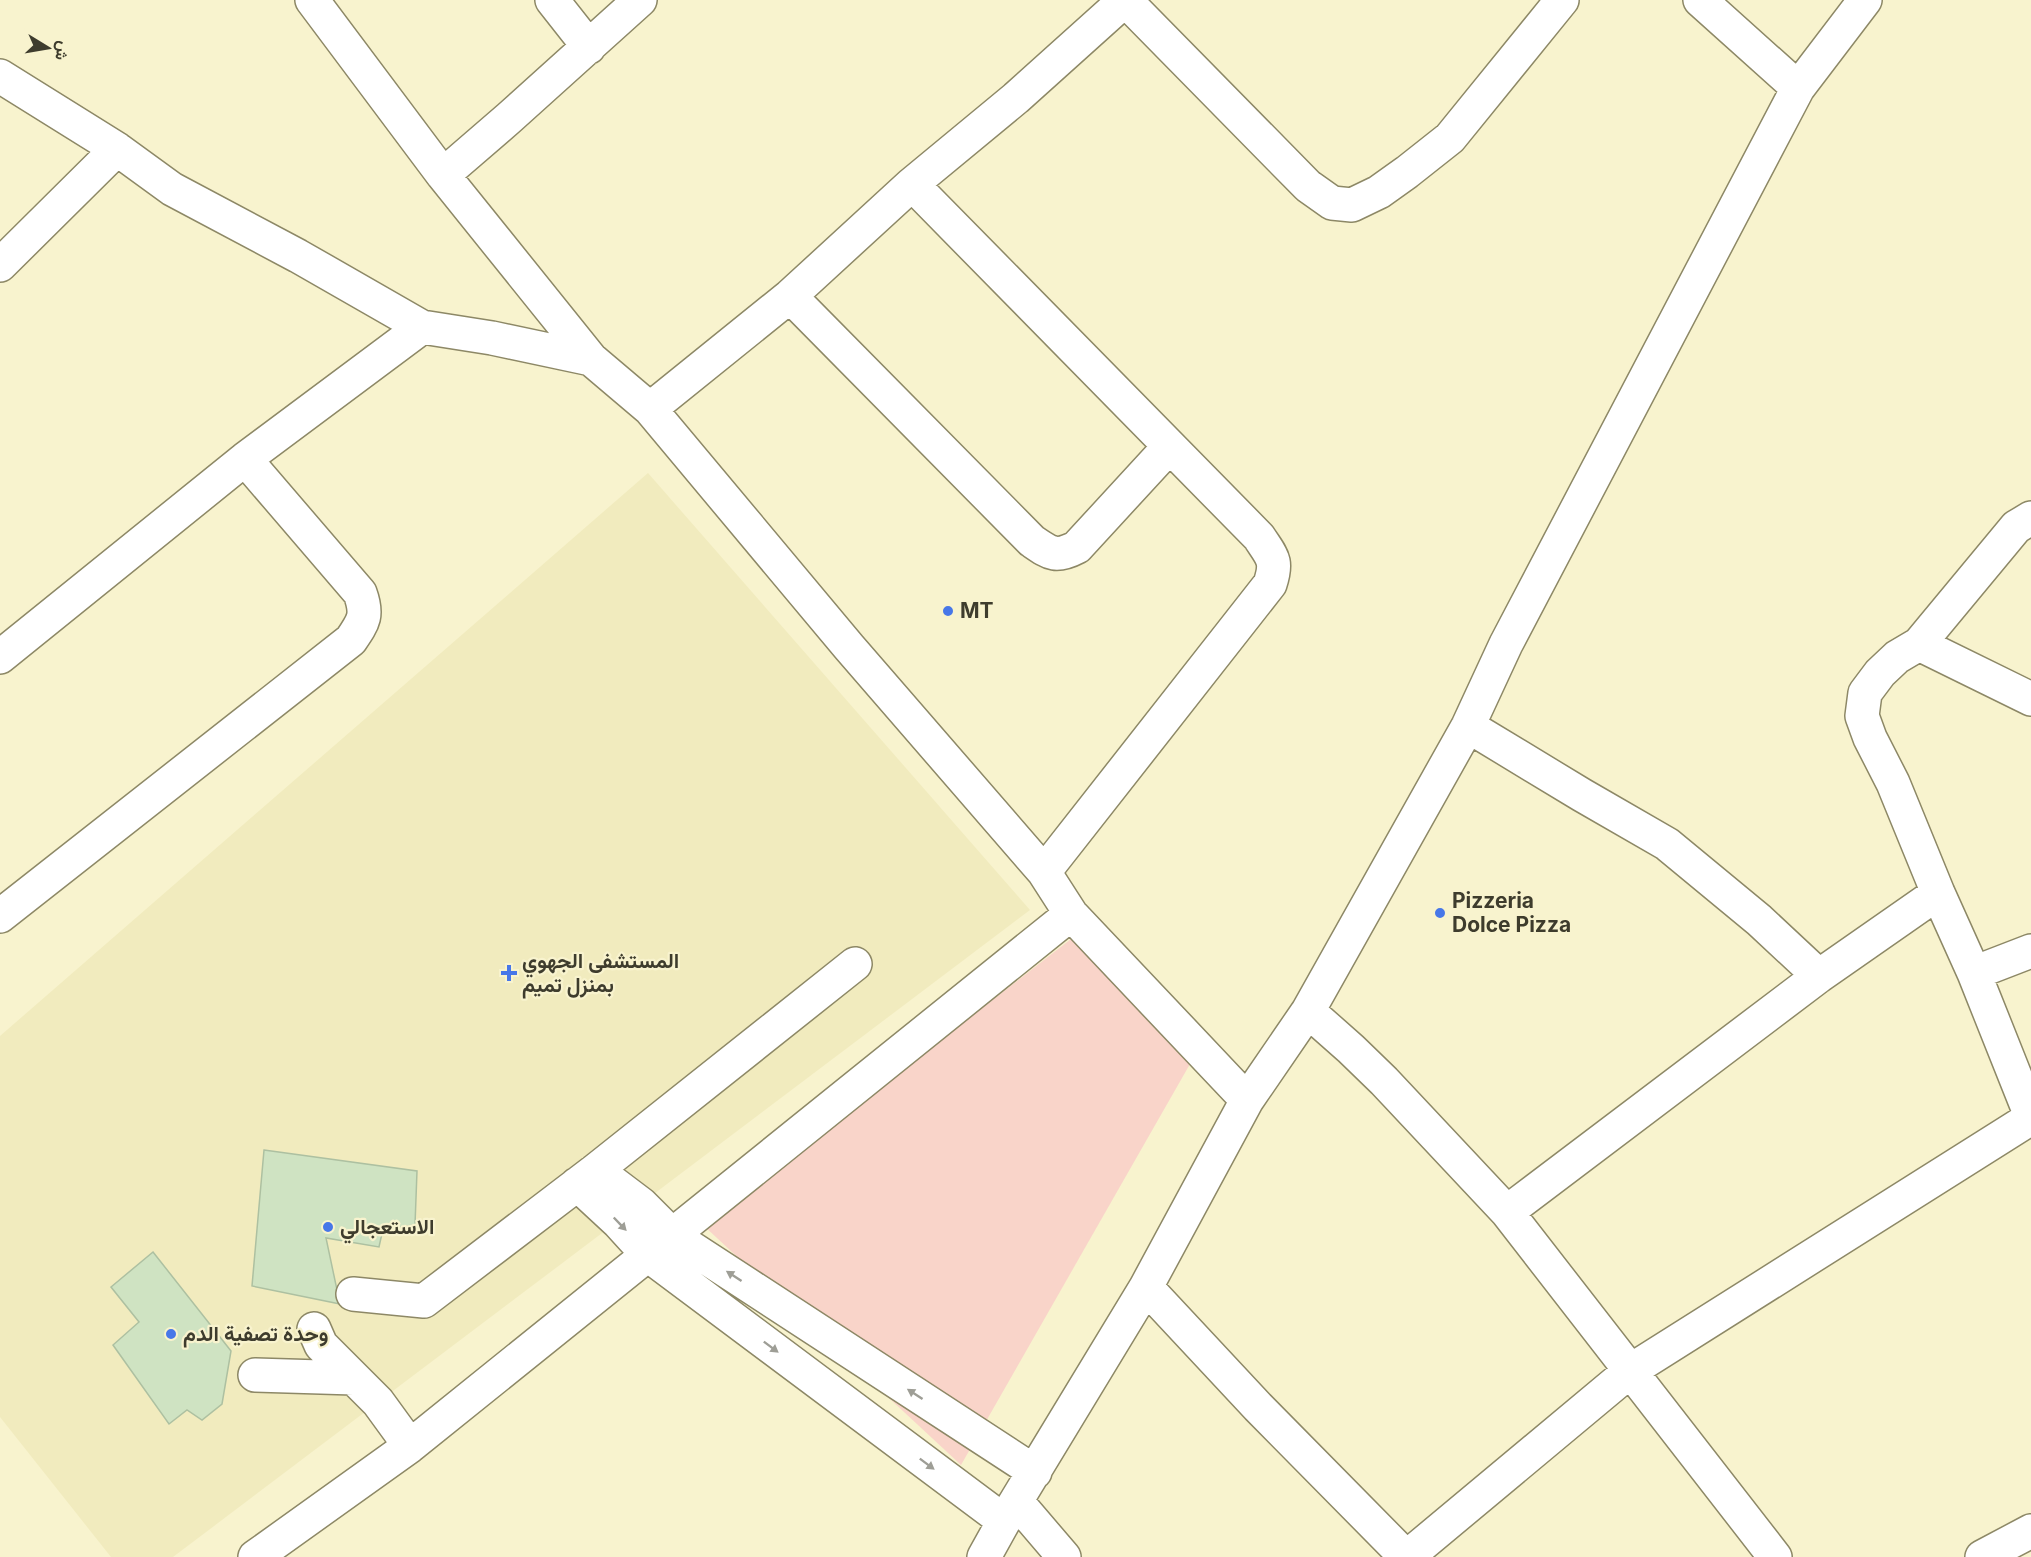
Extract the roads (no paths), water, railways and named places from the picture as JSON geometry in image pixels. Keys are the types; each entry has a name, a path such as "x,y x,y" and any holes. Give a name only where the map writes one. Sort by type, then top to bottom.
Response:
{"street":[{"path":"312,0 443,176 591,359 650,409 849,647 1044,872 1071,914 1247,1100"},
{"path":"552,0 590,46"},
{"path":"443,176 640,0"},
{"path":"650,409 790,296 912,184 1016,98 1125,0 1308,186 1332,203 1352,205 1379,192 1450,138 1562,0"},
{"path":"1700,0 1798,88"},
{"path":"984,1557 1146,1287 1247,1100 1308,1011 1468,726 1506,644 1798,88 1865,0"},
{"path":"0,76 117,149 172,189 298,256 422,327 492,338 591,359"},
{"path":"0,265 117,149"},
{"path":"912,184 1259,537 1272,557 1275,569 1270,584 1044,872"},
{"path":"790,296 1032,541 1048,551 1064,554 1077,547 1169,447"},
{"path":"0,657 245,459 422,327"},
{"path":"0,916 351,640 364,621 365,607 360,592 245,459"},
{"path":"1146,1287 1258,1407 1406,1557 1630,1371 2031,1117 1974,973 1862,716 1865,693 1880,673 1897,657 1919,644 2016,527 2031,518"},
{"path":"1919,644 2031,699"},
{"path":"1468,726 1667,844 1759,920 1819,976"},
{"path":"1507,1212 1819,976 1938,893"},
{"path":"255,1557 410,1446 1071,914"},
{"path":"1974,973 2031,951"},
{"path":"353,1294 424,1301 587,1177 855,964"},
{"path":"1308,1011 1384,1081 1507,1212 1775,1557"},
{"path":"587,1177 641,1204 673,1236 1035,1472"},
{"path":"587,1177 618,1222 648,1255 1011,1512 1064,1557"},
{"path":"314,1329 321,1345 378,1402 410,1446"},
{"path":"255,1375 354,1378"},
{"path":"1982,1557 2031,1531"}],"place":[{"name":"MT","path":"948,611"},
{"name":"Pizzeria Dolce Pizza","path":"1440,913"},
{"name":"المستشفى الجهوي بمنزل تميم","path":"509,973"},
{"name":"الاستعجالي","path":"328,1227"},
{"name":"وحدة تصفية الدم","path":"171,1334"}]}
